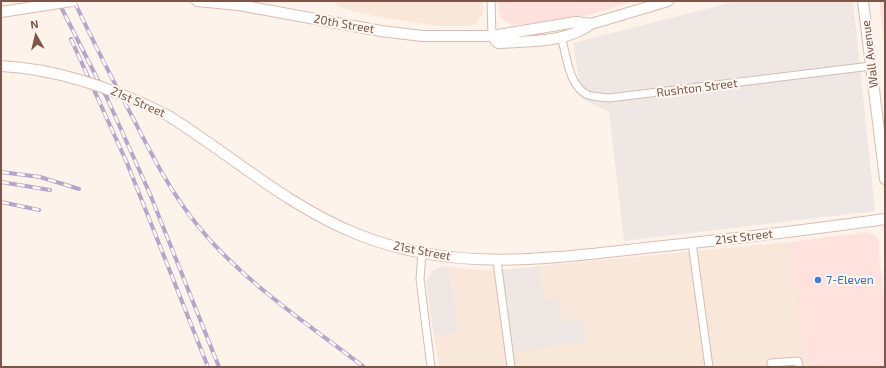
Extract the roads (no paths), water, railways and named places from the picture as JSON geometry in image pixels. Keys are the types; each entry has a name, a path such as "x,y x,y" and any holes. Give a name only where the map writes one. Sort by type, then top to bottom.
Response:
{"main road":[{"path":"1,12 72,1"},
{"name":"20th Street","path":"197,1 239,5 422,36 492,36 576,22 591,24"},
{"name":"20th Street","path":"492,36 498,43 561,37 581,31 591,24 668,1"},
{"name":"Wall Avenue","path":"863,1 885,179"},
{"name":"21st Street","path":"1,66 73,77 122,94 167,115 204,138 271,186 328,220 363,236 389,245 422,253 498,261 530,260 692,243 885,219"}],"street":[{"path":"491,1 492,36"},
{"name":"Rushton Street","path":"561,37 571,73 577,86 586,94 609,98 871,66"},
{"path":"692,243 709,367"},
{"path":"422,253 420,279 431,367"},
{"path":"498,261 511,367"},
{"path":"771,363 798,361 799,367"}],"railway":[{"path":"58,1 107,98 150,194 219,367"},
{"path":"74,1 155,161 179,201 198,226 215,246 276,301 364,367"},
{"path":"71,39 127,163 208,367"},
{"path":"1,172 40,177 79,189"},
{"path":"1,182 50,190"},
{"path":"1,202 39,210"}],"place":[{"name":"7-Eleven","path":"818,280"}]}
